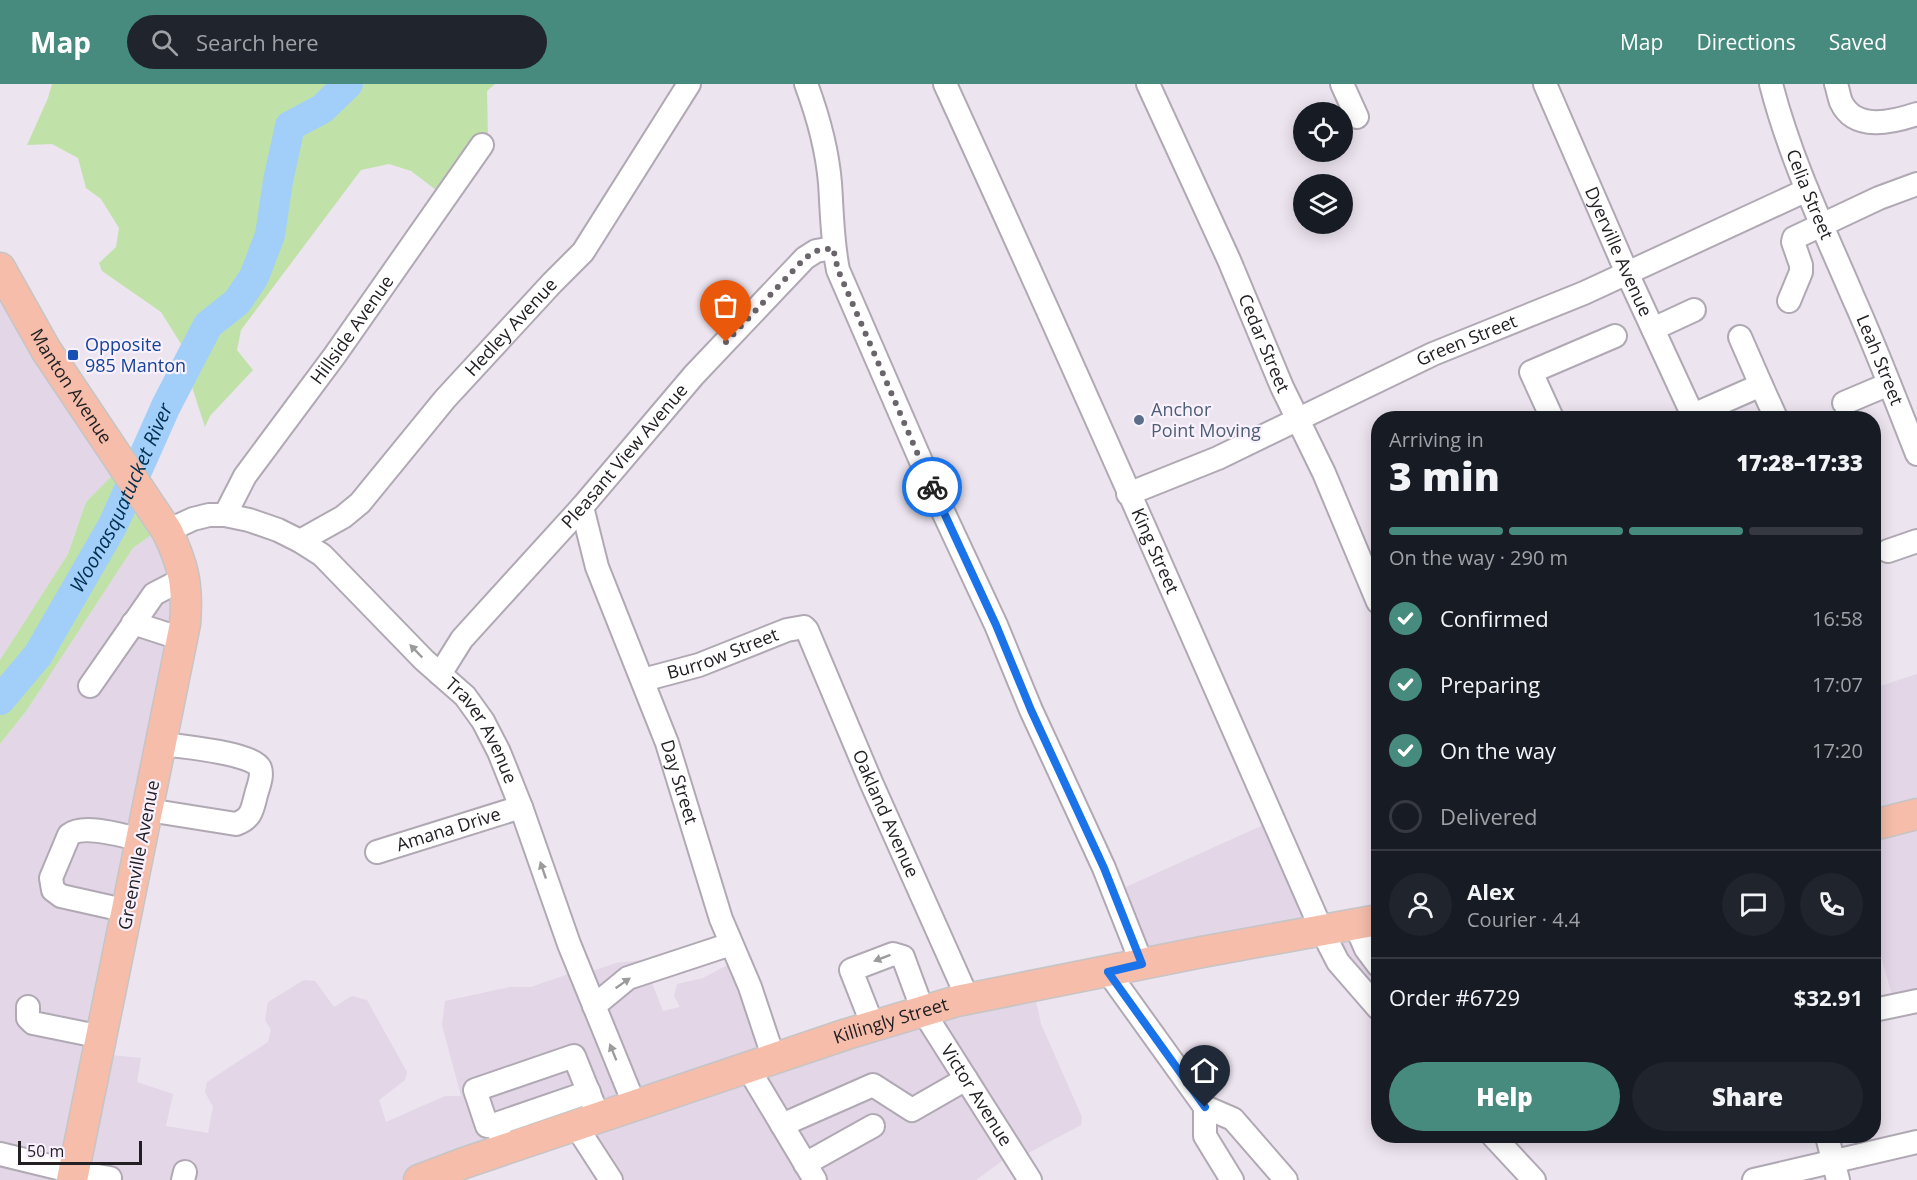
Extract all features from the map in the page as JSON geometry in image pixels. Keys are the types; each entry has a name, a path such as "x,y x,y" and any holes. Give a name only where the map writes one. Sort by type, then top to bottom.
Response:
{"main road":[{"name":"Manton Avenue","path":"0,268 46,350 163,524"},
{"name":"Greenville Avenue","path":"73,1176 182,639 187,596 185,578 177,552 163,524"},
{"path":"1881,818 1917,814"},
{"name":"Killingly Street","path":"419,1180 500,1137 588,1112 635,1106 873,1026 968,999 1367,922"}],"street":[{"path":"685,91 704,84"},
{"path":"806,84 816,109 825,145 830,183 833,248 838,270 940,506 996,625 1031,710 1104,868 1142,964"},
{"name":"King Street","path":"945,84 1046,303 1322,931 1338,962 1371,1000"},
{"name":"Cedar Street","path":"1148,84 1229,260 1371,585"},
{"path":"1342,84 1357,117"},
{"name":"Dyerville Avenue","path":"1545,84 1690,411"},
{"name":"Celia Street","path":"1771,84 1780,120 1820,224 1841,269"},
{"path":"1836,84 1842,104 1856,119 1872,123 1897,120 1917,114"},
{"name":"Hedley Avenue","path":"300,540 343,517 360,503 445,399 552,283 584,252 685,91"},
{"name":"Hillside Avenue","path":"225,515 245,476 342,345 482,145"},
{"path":"1789,301 1802,264 1793,242 1794,238 1879,198 1917,184"},
{"name":"Green Street","path":"1128,494 1218,458 1296,418 1433,354 1584,293 1807,190"},
{"name":"Pleasant View Avenue","path":"440,674 462,639 582,507 694,375 805,258 816,251 833,248"},
{"name":"Leah Street","path":"1841,269 1917,454"},
{"path":"1653,329 1694,310"},
{"path":"1549,411 1531,372 1615,336"},
{"path":"1740,337 1773,411"},
{"path":"1844,403 1889,384"},
{"path":"1706,411 1761,385"},
{"name":"Day Street","path":"582,507 597,567 667,743 721,919 750,987 761,1063 782,1125 810,1172"},
{"name":"Traver Avenue","path":"163,524 209,515 225,515 268,526 300,540 322,555 424,660 465,696 483,721 499,752 521,807 569,944 635,1106"},
{"path":"1888,550 1917,541"},
{"path":"90,686 154,594 185,578"},
{"path":"133,623 182,639"},
{"name":"Burrow Street","path":"642,680 699,665 787,630 804,627"},
{"name":"Oakland Avenue","path":"804,627 968,999"},
{"path":"148,810 236,824 245,821 252,812 261,778 260,767 253,760 161,744"},
{"name":"Amana Drive","path":"377,852 521,807"},
{"path":"128,911 61,896 53,890 51,878 69,835 75,831 87,830 142,840"},
{"path":"1367,922 1366,949 1371,955"},
{"path":"594,1006 628,978 731,944"},
{"name":"Victor Avenue","path":"873,1026 851,970 893,954 903,957 924,1011 1030,1180"},
{"path":"1108,972 1205,1107 1233,1119 1286,1180"},
{"path":"1881,1009 1917,1001"},
{"path":"28,1007 28,1018 33,1023 102,1036"},
{"path":"500,1137 488,1126 475,1090 574,1056 588,1112 611,1180"},
{"path":"782,1125 873,1085 912,1110 966,1079"},
{"path":"1205,1107 1205,1136 1232,1180"},
{"path":"810,1172 873,1126"},
{"path":"1754,1180 1835,1171 1917,1142"},
{"path":"1500,1143 1534,1180"},
{"path":"1829,1143 1835,1171"},
{"path":"0,1154 73,1176 110,1178 109,1180"}],"shaded area":[{"path":"0,267 125,465 86,502 68,554 0,660"},
{"path":"168,523 193,573 110,1055 141,1058 137,1082 173,1094 166,1126 208,1133 213,1107 205,1092 207,1082 268,1042 271,1030 265,1020 268,1002 304,980 315,981 334,1007 352,996 367,1000 407,1072 405,1080 379,1100 386,1122 445,1096 461,1096 442,1025 445,1001 510,987 531,987 580,970 587,973 616,963 643,960 663,1011 680,1007 674,996 677,984 703,978 735,961 770,1054 1033,987 1041,1024 1082,1117 1081,1125 1019,1158 1009,1156 976,1180 610,1180 579,1130 416,1180 0,1180 0,744 27,710 133,548"},
{"path":"1917,674 1917,997 1894,1002 1881,956 1881,686"},
{"path":"1272,821 1317,924 1142,963 1115,892"},
{"path":"1371,919 1371,1002 1336,961 1334,927"}],"green space":[{"path":"52,84 495,84 487,91 488,135 444,196 411,171 389,164 361,170 241,330 237,350 253,370 210,416 205,427 181,344 161,312 102,271 99,263 116,247 119,228 101,199 86,188 78,158 52,144 27,145"},
{"path":"123,465 168,523 133,548 27,710 0,744 0,660 68,554 86,502"}],"waterway":[{"name":"Woonasquatucket River","path":"0,700 38,655 113,525 166,406 208,325 237,302 254,277 270,235 278,181 290,126 322,109 348,84"}],"way so far":[{"path":"726,342 805,258 816,251 833,248 838,270 852,304 932,487"}],"place":[{"name":"Opposite 985 Manton","path":"73,355"},
{"name":"Anchor Point Moving","path":"1139,420"}],"route":[{"path":"932,487 996,625 1031,710 1067,783 1142,964 1108,972 1205,1107"}]}
